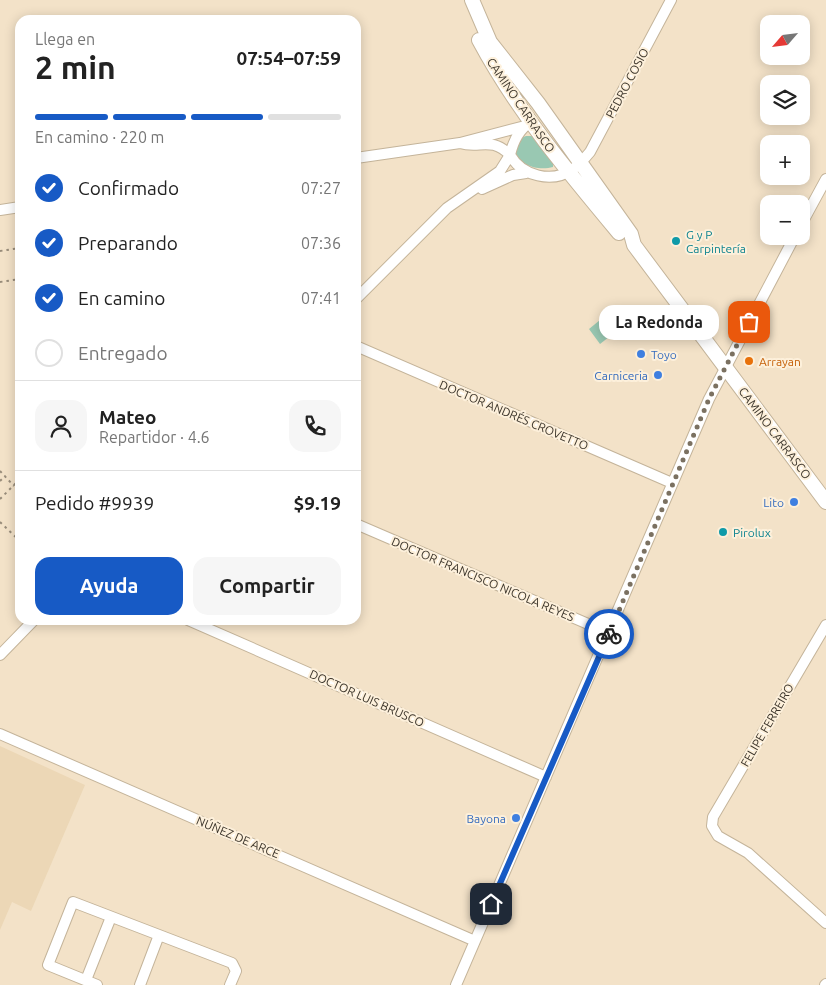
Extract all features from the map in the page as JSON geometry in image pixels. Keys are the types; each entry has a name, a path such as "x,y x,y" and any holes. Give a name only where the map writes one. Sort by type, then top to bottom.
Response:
{"main road":[{"name":"CAMINO CARRASCO","path":"464,0 478,37 528,124 626,240 634,245 826,502"},
{"name":"CAMINO CARRASCO","path":"472,0 490,42 538,103 631,234 634,245"},
{"path":"528,124 543,126 580,163"}],"street":[{"name":"PEDRO COSIO","path":"568,172 590,152 671,0"},
{"path":"361,157 460,142 528,124"},
{"path":"361,294 447,208 474,191 500,171 510,155 512,146 528,124"},
{"path":"460,142 491,144 503,148 510,155 514,163 526,173"},
{"path":"474,191 513,175 526,173 548,176 568,172"},
{"path":"810,208 826,179"},
{"path":"0,210 15,208"},
{"path":"456,985 672,483 725,367 790,245"},
{"name":"DOCTOR ANDRÉS CROVETTO","path":"361,348 672,483"},
{"name":"DOCTOR FRANCISCO NICOLA REYES","path":"361,526 609,633"},
{"path":"0,655 29,625"},
{"name":"DOCTOR LUIS BRUSCO","path":"199,625 546,777"},
{"name":"FELIPE FERREIRO","path":"826,625 713,817 712,826 718,836 748,853 826,923"},
{"name":"NÚÑEZ DE ARCE","path":"0,734 475,940"},
{"path":"97,985 48,966 73,902 232,964 236,972 230,985"},
{"path":"86,980 111,916"},
{"path":"140,985 159,935"}],"path":[{"path":"0,251 15,249"},
{"path":"0,282 15,279"},
{"path":"0,471 14,486 0,499"},
{"path":"0,481 5,476"},
{"path":"0,522 15,536"}],"shaded area":[{"path":"0,746 85,785 31,911 12,902 0,930"}],"green space":[{"path":"534,136 553,163 553,167 536,168 520,160 515,150 521,138"},
{"path":"616,307 628,322 600,344 589,329"}],"way so far":[{"path":"609,634 709,399 749,322"}],"place":[{"name":"G y P Carpintería","path":"676,241"},
{"name":"La Redonda","path":"749,322"},
{"name":"Toyo","path":"641,354"},
{"name":"Arrayan","path":"749,361"},
{"name":"Carniceria","path":"658,375"},
{"name":"Lito","path":"794,502"},
{"name":"Pirolux","path":"723,532"},
{"name":"Bayona","path":"516,818"}],"route":[{"path":"491,904 609,634"}]}
